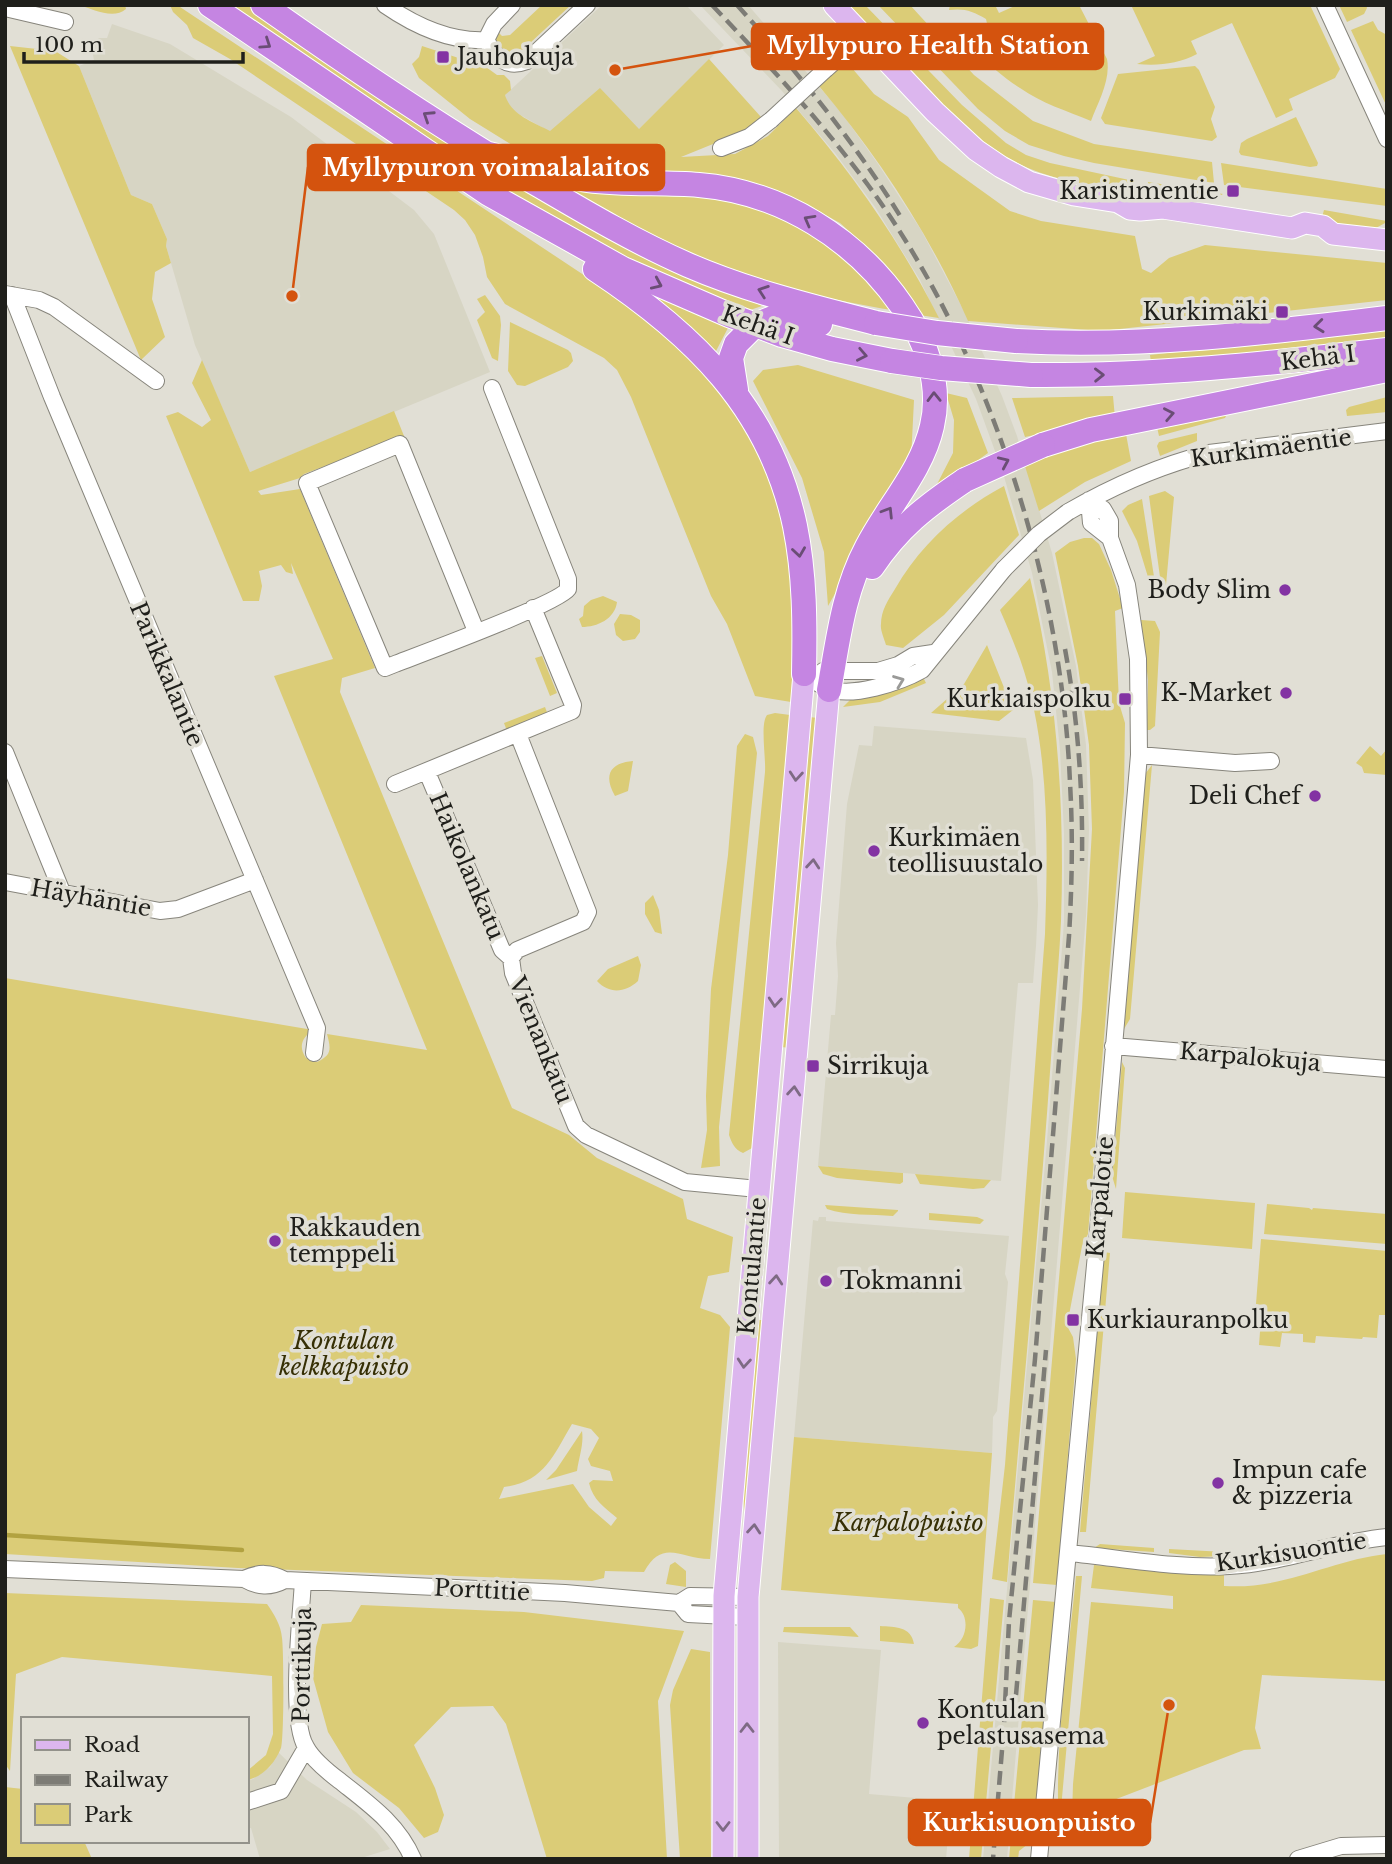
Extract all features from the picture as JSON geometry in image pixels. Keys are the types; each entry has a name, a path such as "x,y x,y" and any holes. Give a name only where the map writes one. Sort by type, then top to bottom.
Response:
{"highway":[{"name":"Kehä I","path":"210,5 488,194 623,269 755,325 805,342 892,361 954,369 1031,375 1099,376 1232,368 1387,350"},
{"name":"Kehä I","path":"262,5 355,70 485,153 603,223 690,265 800,304 876,323 937,333 1016,341 1098,344 1160,342 1387,318"},
{"path":"485,153 587,180 701,185 736,190 771,201 821,227 870,265 910,317 929,358 935,393 933,425 919,463 866,547 849,588 831,680"},
{"path":"488,194 647,305 706,356 737,394 768,448 792,514 802,580 804,674"},
{"path":"737,394 731,372 731,358 736,344 755,325 778,316 824,325 876,323"},
{"path":"842,619 860,584 888,544 923,508 965,480 1043,445 1091,430 1387,370"}],"main road":[{"path":"834,5 935,112 976,150 1029,182 1074,195 1118,202 1131,196 1151,199 1163,208 1292,228 1303,237 1320,239 1333,234 1387,240"},
{"name":"Kontulantie","path":"723,1859 724,1607 804,674"},
{"name":"Kontulantie","path":"748,1859 748,1607 831,680"}],"street":[{"path":"385,5 410,21 443,34 473,41 486,40"},
{"path":"486,40 494,24 512,5"},
{"path":"486,40 500,59 508,65 517,65 527,61 587,5"},
{"path":"1325,5 1387,139"},
{"path":"5,8 65,22"},
{"path":"721,148 749,136 771,120 863,36"},
{"path":"9,294 39,300 54,307 156,381"},
{"name":"Parikkalantie","path":"9,294 317,1028 314,1053"},
{"path":"476,631 400,444 307,483 384,668 476,631 533,608 565,594 569,584 492,388"},
{"name":"Kurkimäentie","path":"831,680 858,690 892,684 922,670 933,653 1004,569 1039,534 1089,500 1159,467 1209,453 1387,431"},
{"name":"Karpalotie","path":"1040,1859 1139,755 1139,688 1128,585 1110,538 1110,521 1103,509 1089,500"},
{"path":"394,784 572,711 573,705 533,608"},
{"path":"804,674 831,680"},
{"name":"Vienankatu","path":"518,734 588,912 583,922 517,950 511,958 511,967 576,1126 586,1135 685,1182 758,1189"},
{"path":"5,752 62,892"},
{"path":"1139,755 1235,763 1271,761"},
{"name":"Haikolankatu","path":"427,772 502,950 511,958"},
{"name":"Häyhäntie","path":"5,882 148,909 169,910 255,880"},
{"name":"Karpalokuja","path":"1113,1046 1387,1069"},
{"name":"Kurkisuontie","path":"1069,1553 1197,1566 1230,1566 1387,1537"},
{"name":"Porttitie","path":"5,1569 244,1579 255,1585 273,1586 285,1580 565,1593 679,1603 688,1614 724,1607 748,1607"},
{"name":"Porttikuja","path":"303,1581 297,1716 306,1748 328,1772 390,1822 401,1835 413,1859"},
{"name":"Porttikuja","path":"248,1802 281,1791 306,1748"},
{"path":"1298,1859 1341,1846 1387,1845"}],"shaded area":[{"path":"602,5 686,5 724,45 639,129 550,132 517,113 508,105 505,95"},
{"path":"700,5 748,5 841,112 921,230 964,311 1017,436 1052,553 1076,666 1086,745 1089,830 1086,916 1007,1859 983,1859 1064,922 1064,833 1060,750 1052,672 1032,573 1003,473 976,399 920,280 875,207 835,153 782,91"},
{"path":"112,24 170,44 291,117 414,210 434,234 490,372 250,472 195,345 166,246 167,239 152,204 131,195 79,66 94,60 93,43 99,38 107,38"},
{"path":"874,726 1026,738 1033,780 1038,905 1036,946 1033,983 1018,983 1001,1181 818,1166 831,1015 835,1015 838,976 836,943 847,804 859,745 872,746"},
{"path":"819,1217 826,1217 826,1221 1009,1236 1005,1274 1008,1282 997,1411 993,1417 992,1453 794,1437 813,1220 818,1221"},
{"path":"778,1642 881,1650 869,1794 951,1801 946,1859 779,1859"},
{"path":"278,1752 307,1780 356,1812 390,1849 358,1859 260,1859 251,1828 248,1828 248,1781 270,1767"}],"green space":[{"path":"79,5 125,5 126,9 109,14"},
{"path":"170,5 177,5 635,309 719,385 774,482 789,543 794,634 791,702 755,696 727,624 711,596 631,397 617,370 604,358 505,304 487,277 475,235 454,210 230,59 193,38 187,25 173,12"},
{"path":"231,5 254,5 701,279 762,306 744,312 669,281 502,189"},
{"path":"542,5 571,5 516,56 500,53 492,39 498,32 502,36 510,35"},
{"path":"845,5 865,5 962,105 1006,143 1026,155 1050,163 1134,181 1132,192 1053,177 1004,155 979,138 931,96"},
{"path":"878,5 910,5 974,75 1033,121 1094,144 1212,162 1214,183 1094,163 1029,145 1005,131 978,109"},
{"path":"950,5 995,5 999,13 1017,5 1079,5 1107,59 1108,67 1106,83 1091,121 1037,98 997,71 976,53 988,28 986,19 968,11 949,10"},
{"path":"1131,5 1310,5 1340,69 1335,78 1289,99 1293,110 1276,118 1232,23 1191,41 1197,54 1168,64 1137,64 1155,56"},
{"path":"1339,5 1366,5 1367,8 1364,14 1347,22"},
{"path":"1373,21 1378,30 1387,35 1387,107 1351,30"},
{"path":"10,46 55,51 79,66 131,195 152,204 167,239 166,246 171,263 155,272 152,299 165,337 141,360"},
{"path":"422,46 486,67 497,75 504,75 510,81 511,90 505,95 512,108 550,131 600,88 639,129 709,59 761,117 745,131 681,157 735,154 768,136 796,108 874,208 939,318 919,315 870,250 840,223 802,202 747,181 582,170 541,159 517,148 470,119 419,78 412,64 419,57"},
{"path":"846,61 874,94 908,117 939,160 1010,211 1041,221 1135,236 1142,269 1151,273 1169,258 1205,245 1387,263 1387,300 1101,331 968,321 938,259 883,169 819,86"},
{"path":"1195,66 1215,107 1211,119 1217,137 1212,141 1105,124 1101,118 1118,74"},
{"path":"1296,117 1318,163 1317,166 1241,155 1239,152 1241,143 1247,139"},
{"path":"1221,163 1387,189 1387,206 1224,185"},
{"path":"1148,182 1223,194 1205,201 1186,200 1147,192"},
{"path":"565,188 631,189 757,204 830,240 899,311 816,295 709,262 638,229"},
{"path":"1324,210 1387,222 1374,229 1321,221"},
{"path":"485,295 500,316 498,361 492,358 477,320 485,312 477,299"},
{"path":"657,296 729,326 715,353 655,301"},
{"path":"510,322 568,350 573,361 568,367 525,386 517,385 508,371"},
{"path":"1387,328 1387,341 1151,362 1150,355"},
{"name":"Kontulan kelkkapuisto","path":"202,360 250,472 394,411 404,436 304,474 300,478 258,491 261,495 300,489 375,668 342,678 340,692 512,1108 569,1135 597,1158 683,1199 687,1219 733,1237 729,1272 708,1276 700,1308 720,1315 730,1327 710,1559 665,1553 651,1562 644,1572 605,1571 604,1578 592,1581 238,1568 5,1554 5,978 313,1030 304,1039 302,1050 306,1058 317,1062 329,1051 327,1034 427,1050 274,676 333,659 291,563 293,574 286,572 281,565 259,571 262,586 259,601 243,601 166,416 178,412 202,427 211,420 192,383","holes":["572,1424 591,1429 599,1438 588,1459 591,1466 610,1471 613,1481 593,1480 589,1483 596,1499 617,1518 611,1526 589,1507 573,1484 499,1499 504,1487 529,1480 546,1466"]},
{"path":"798,365 914,400 911,460 828,606 824,552 802,478 753,381 763,370"},
{"path":"946,393 967,398 988,453 933,492 953,453 954,420"},
{"path":"1113,396 1115,418 1025,437 1012,398"},
{"path":"1387,397 1387,412 1347,416 1346,410 1349,407"},
{"path":"1223,415 1225,418 1159,436 1157,427"},
{"path":"1197,433 1197,441 1160,456 1157,446 1159,442"},
{"path":"1126,434 1131,461 1085,482 1039,511 1024,463 1063,449"},
{"path":"1004,486 1019,535 944,615 903,648 886,645 881,626 884,610 916,558 956,518"},
{"path":"1165,491 1174,497 1165,596 1162,592 1149,496"},
{"path":"1142,499 1157,596 1155,600 1137,541 1122,511"},
{"path":"1092,538 1099,544 1111,570 1123,608 1115,611 1119,703 1125,723 1124,792 1088,1234 1082,1246 1067,1326 1073,1337 1076,1359 1057,1585 1033,1583 1082,1009 1092,829 1089,745 1078,666 1055,553 1070,542"},
{"path":"1030,578 1053,705 1060,791 1062,878 1058,972 1007,1582 992,1579 1005,1465 1045,934 1047,866 1045,795 1037,725 1020,659 1000,610"},
{"path":"603,596 617,602 613,613 599,624 582,627 579,619 583,616 584,606"},
{"path":"620,614 631,615 640,620 640,632 635,639 623,641 616,635 614,624"},
{"path":"1141,620 1155,621 1160,632 1155,726 1150,730 1147,730 1148,680"},
{"path":"987,645 1013,710 999,721 931,713 964,684"},
{"path":"542,656 557,693 550,696 535,658"},
{"path":"923,677 926,683 880,702 843,707 851,699 888,692"},
{"path":"545,707 548,715 507,731 504,723"},
{"path":"767,715 790,715 752,1148 743,1153 735,1148 729,1135 765,772 764,726"},
{"path":"810,717 817,718 789,1048 782,1047"},
{"path":"745,734 753,737 757,753 719,1127 720,1166 701,1168 707,1130 711,989 728,855 737,746"},
{"path":"1370,746 1381,756 1387,749 1387,775 1364,773 1362,767 1356,763"},
{"path":"633,761 628,791 615,796 611,789 611,771 619,764"},
{"path":"1152,765 1130,1019 1124,1029 1145,774"},
{"path":"653,895 659,910 662,934 655,932 645,914 645,903"},
{"path":"638,956 641,965 638,981 633,985 622,990 612,990 597,981 608,969"},
{"path":"1122,1062 1125,1068 1116,1189 1112,1176"},
{"path":"818,1166 903,1173 903,1182 900,1184 837,1178 823,1174"},
{"path":"915,1174 991,1180 984,1188 973,1189 920,1184"},
{"path":"1125,1192 1255,1203 1252,1249 1122,1238"},
{"path":"1267,1204 1312,1210 1387,1214 1387,1244 1264,1234"},
{"path":"825,1205 898,1211 893,1216 851,1214 827,1209"},
{"path":"929,1213 984,1220 980,1224 929,1220"},
{"path":"1261,1239 1387,1251 1387,1315 1379,1315 1377,1338 1316,1336 1315,1343 1303,1342 1303,1334 1282,1333 1280,1347 1259,1345 1262,1305 1256,1304"},
{"path":"1104,1252 1110,1253 1086,1532 1080,1532"},
{"path":"756,1320 766,1320 745,1516 742,1492"},
{"path":"582,1431 577,1471 546,1480 556,1470"},
{"name":"Karpalopuisto","path":"794,1437 992,1453 978,1646 971,1649 954,1647 962,1639 965,1628 964,1617 958,1604 781,1590"},
{"path":"1100,1544 1154,1548 1154,1552 1094,1548"},
{"path":"1169,1549 1225,1552 1225,1556 1200,1557 1169,1553"},
{"path":"1387,1554 1387,1681 1262,1675 1255,1728 1261,1749 1244,1750 1072,1816 1091,1602 1173,1609 1173,1596 1091,1588 1094,1565 1198,1574 1224,1573 1224,1586 1246,1586 1267,1584 1366,1557"},
{"path":"675,1562 686,1571 686,1587 666,1584 670,1565"},
{"path":"1076,1576 1082,1576 1059,1831 1060,1735"},
{"path":"5,1593 267,1604 275,1616 283,1646 282,1741 275,1759 263,1773 248,1780 248,1770 266,1755 273,1734 272,1676 62,1657 16,1674 10,1771 5,1764"},
{"path":"990,1598 1004,1600 981,1859 969,1859"},
{"path":"1033,1600 1056,1602 1037,1812 1028,1844 1019,1851 1018,1859 1009,1859"},
{"path":"361,1605 524,1612 684,1631 658,1701 667,1859 547,1859 506,1724 493,1706 451,1707 414,1745 435,1788 444,1815 438,1832 424,1838 399,1808 353,1773 328,1732 313,1678 316,1647 322,1624 351,1622"},
{"path":"880,1626 897,1627 906,1631 914,1644 880,1641"},
{"path":"784,1627 850,1627 859,1637 783,1632"},
{"path":"691,1649 710,1652 711,1859 680,1859 670,1705 673,1690"},
{"path":"5,1787 21,1789 21,1843 85,1843 92,1859 5,1859"}],"waterway":[{"path":"5,1535 242,1550"}],"railway":[{"path":"712,5 850,161 911,249 949,319 983,393 1011,469 1034,548 1052,627 1064,706 1072,821 1069,936 1035,1359 1009,1621 993,1859"},
{"path":"737,5 825,109 902,219"},
{"path":"1065,649 1079,755 1082,861"},
{"path":"1016,1695 1046,1350"}],"place":[{"name":"Jauhokuja","path":"443,57"},
{"name":"Myllypuro Health Station","path":"615,70"},
{"name":"Karistimentie","path":"1233,191"},
{"name":"Myllypuron voimalalaitos","path":"292,296"},
{"name":"Kurkimäki","path":"1282,312"},
{"name":"Body Slim","path":"1285,590"},
{"name":"K-Market","path":"1286,693"},
{"name":"Kurkiaispolku","path":"1125,699"},
{"name":"Deli Chef","path":"1315,796"},
{"name":"Kurkimäen teollisuustalo","path":"874,851"},
{"name":"Sirrikuja","path":"813,1066"},
{"name":"Rakkauden temppeli","path":"275,1241"},
{"name":"Tokmanni","path":"826,1281"},
{"name":"Kurkiauranpolku","path":"1073,1320"},
{"name":"Impun cafe & pizzeria","path":"1218,1483"},
{"name":"Kurkisuonpuisto","path":"1169,1705"},
{"name":"Kontulan pelastusasema","path":"923,1723"}]}
